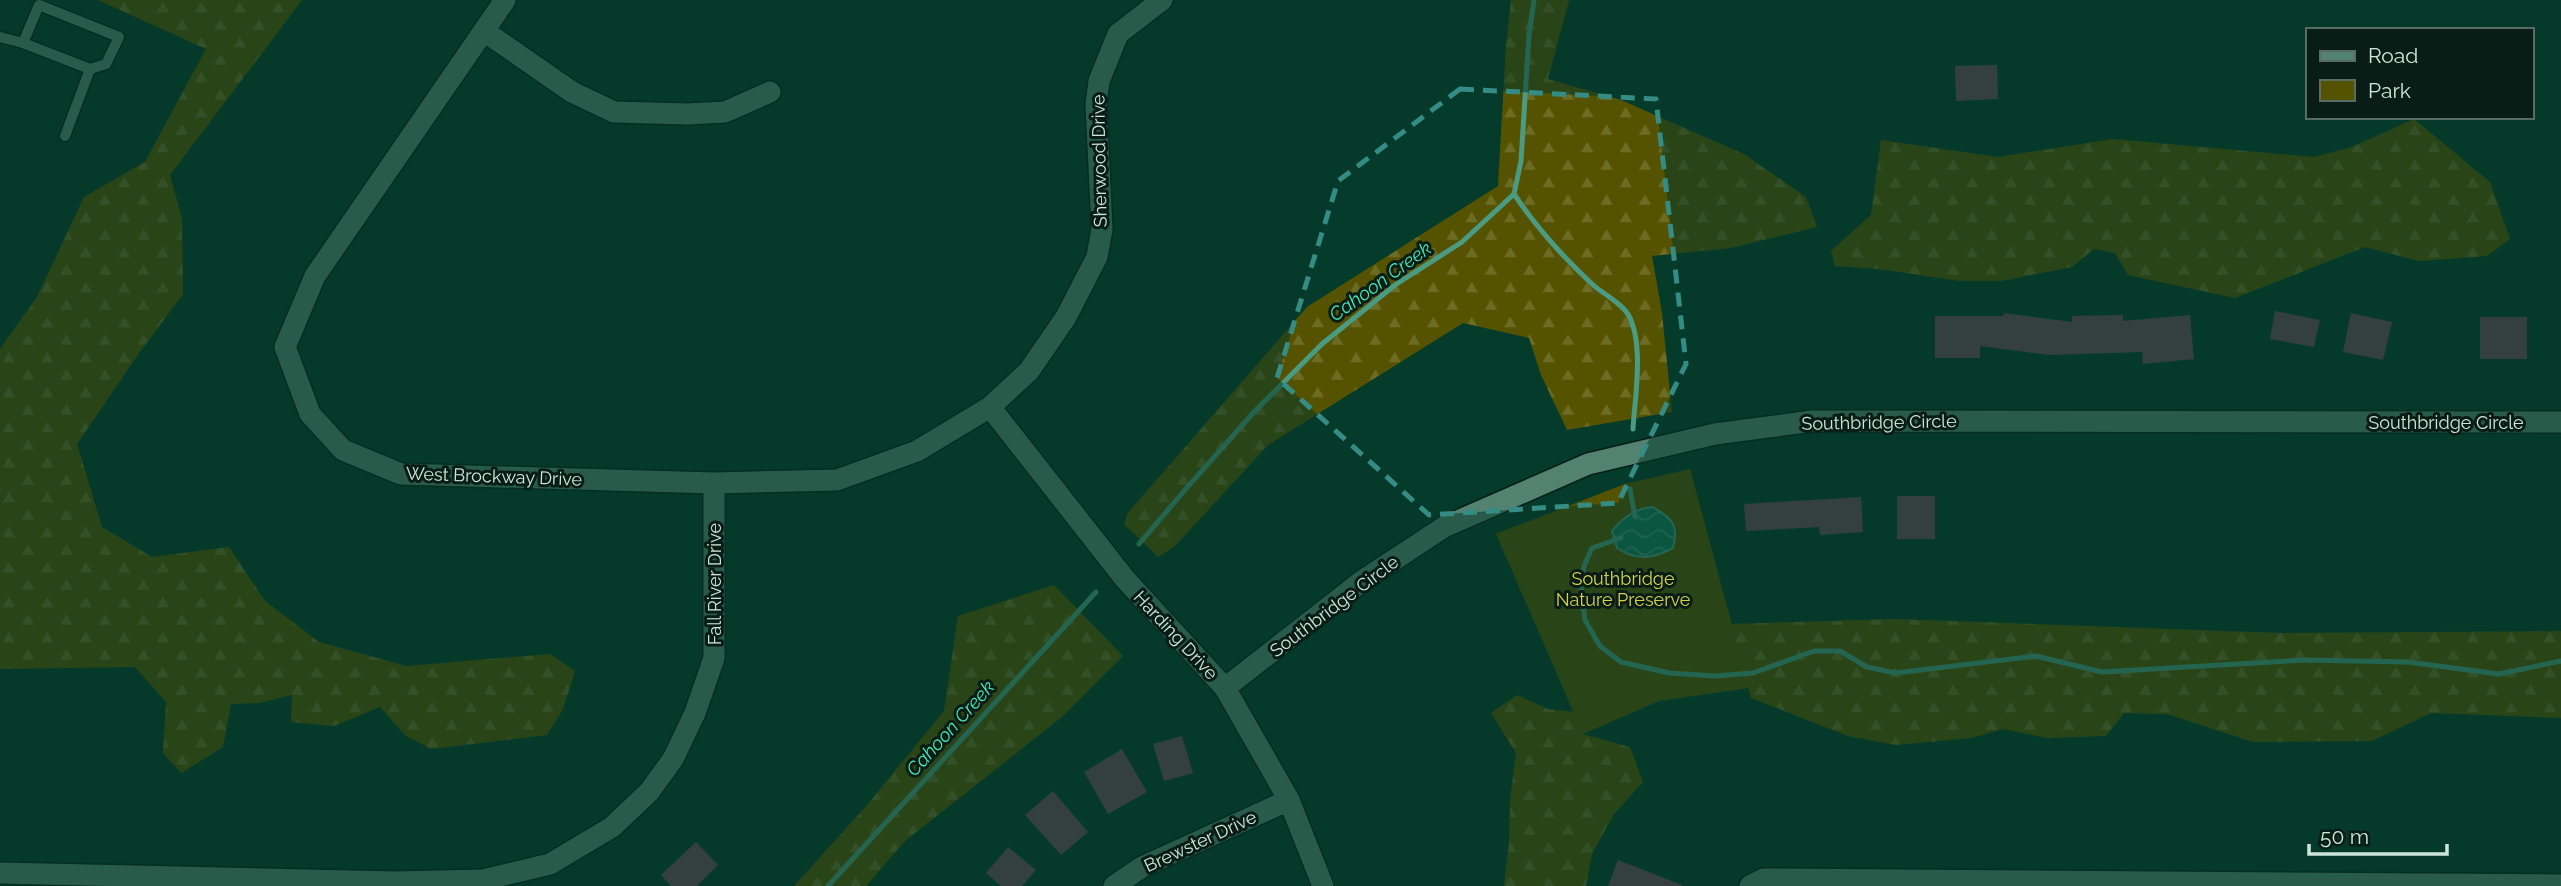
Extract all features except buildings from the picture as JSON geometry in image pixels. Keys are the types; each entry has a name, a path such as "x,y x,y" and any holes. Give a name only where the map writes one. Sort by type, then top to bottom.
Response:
{"street":[{"name":"West Brockway Drive","path":"505,0 315,276 285,347 310,414 343,450 401,474 714,483 837,480 917,451 990,407 1029,371"},
{"name":"Sherwood Drive","path":"1029,371 1066,317 1097,257 1102,229 1096,104 1105,61 1118,34 1162,0"},
{"path":"484,30 572,92 614,112 725,112 770,92"},
{"name":"Harding Drive","path":"990,407 1125,579 1225,688 1289,800 1323,886"},
{"name":"Southbridge Circle","path":"1225,688 1362,581 1444,527 1588,464 1715,434 1812,421 2561,422"},
{"name":"Fall River Drive","path":"0,873 395,883 484,880 550,864 612,827 649,792 673,759 695,713 714,658 714,483"},
{"name":"Brewster Drive","path":"1114,886 1142,867 1289,800"},
{"path":"1757,882 2561,885"}],"lane":[{"path":"0,37 90,69 106,64 118,37 39,5 23,43"},
{"path":"65,136 90,69"}],"highlighted area":[{"path":"1460,89 1656,99 1686,364 1618,503 1429,515 1277,378 1338,181"}],"green space":[{"path":"98,0 302,0 170,175 182,219 183,294 77,444 102,527 152,557 229,547 265,601 319,642 407,666 550,654 575,671 563,709 547,735 431,749 405,735 380,707 334,726 291,722 292,695 259,703 231,704 223,747 181,773 163,753 166,702 135,667 0,669 0,349 37,297 84,197 145,162 206,49"},
{"path":"1511,0 1569,0 1548,79 1621,100 1744,154 1806,197 1817,227 1731,248 1652,256 1662,313 1672,412 1567,430 1541,375 1529,338 1463,323 1268,445 1175,546 1158,557 1124,524 1127,514 1307,307 1498,186"},
{"path":"2414,119 2490,182 2510,239 2487,256 2419,261 2365,247 2235,298 2128,275 2115,253 2094,249 2072,267 2002,281 1960,281 1879,269 1835,266 1831,251 1871,215 1881,140 1998,157 2113,139 2314,157 2352,147"},
{"name":"Southbridge Nature Preserve","path":"1690,469 1749,688 1659,701 1583,734 1496,534 1625,484"},
{"path":"1054,585 1123,656 1062,717 905,841 866,886 794,886 868,804 944,711 958,616"},
{"path":"1896,619 2279,633 2561,631 2561,718 2431,713 2372,741 2253,742 2167,714 2124,713 2106,736 2047,738 2003,729 1971,738 1896,745 1848,736 1751,698 1731,624"},
{"path":"1517,695 1548,709 1575,712 1583,734 1630,747 1643,782 1614,814 1592,854 1586,886 1504,886 1516,753 1491,713"}],"water":[{"path":"1653,507 1673,523 1673,548 1638,557 1617,548 1612,531 1616,526 1635,511"}],"waterway":[{"name":"Cahoon Creek","path":"1139,544 1254,412 1322,344 1395,285 1462,242 1514,194 1521,161 1529,35 1534,0"},
{"path":"1514,194 1560,252 1629,316 1634,328 1637,356 1633,429"},
{"path":"1630,489 1635,517"},
{"path":"1621,538 1592,548 1584,566 1581,591 1585,620 1600,646 1621,662 1669,673 1715,676 1753,673 1814,651 1840,651 1867,667 1896,673 2036,656 2102,672 2304,660 2408,662 2499,674 2561,661"},
{"name":"Cahoon Creek","path":"828,886 1096,592"}]}
